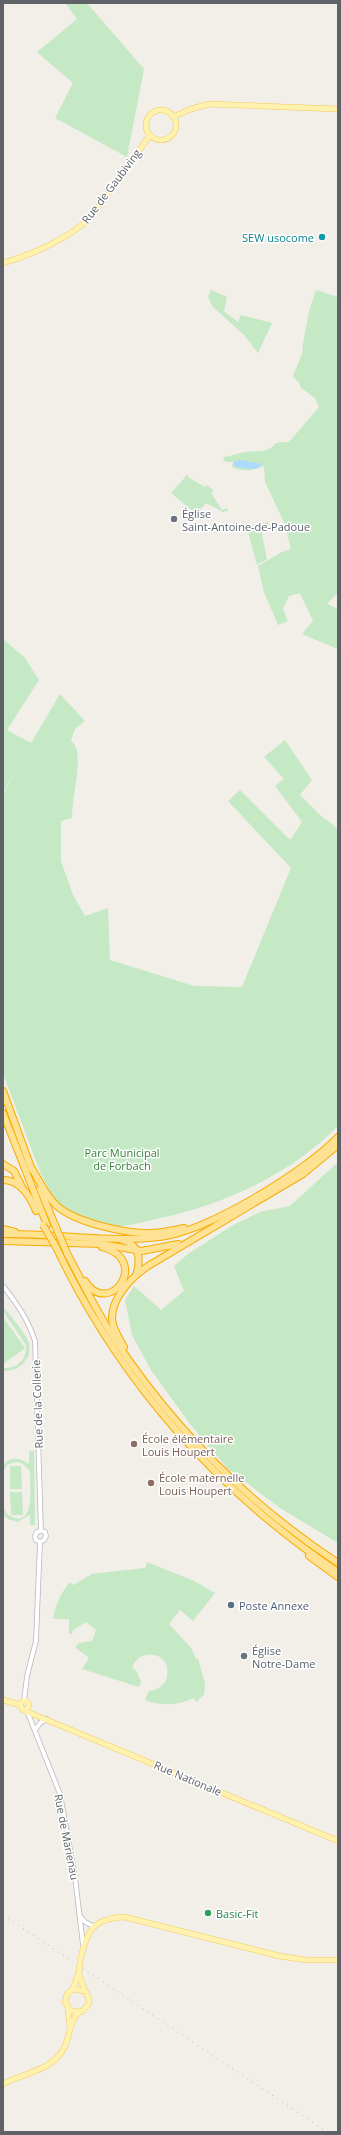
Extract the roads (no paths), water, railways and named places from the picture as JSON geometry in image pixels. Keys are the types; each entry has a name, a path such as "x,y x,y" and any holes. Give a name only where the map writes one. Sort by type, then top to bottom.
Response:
{"highway":[{"path":"3,1091 31,1167 75,1268 115,1339 150,1389 199,1446 251,1497 296,1534 338,1563"},
{"path":"3,1112 45,1225"},
{"path":"3,1234 115,1238 160,1237 177,1234 215,1218 275,1185 305,1165 338,1137"},
{"path":"150,1389 123,1346 115,1329 112,1319 118,1298 136,1275 303,1174 338,1145"},
{"path":"3,1164 14,1171 45,1225 96,1323 145,1394 193,1450 246,1502 316,1562 338,1577"},
{"path":"31,1167 46,1193 56,1205 64,1211 92,1222 120,1230 144,1233 183,1228 215,1218"},
{"path":"3,1180 16,1183 23,1189"},
{"path":"3,1229 26,1234"},
{"path":"3,1241 89,1244 112,1246 137,1251 173,1246 200,1235"},
{"path":"115,1238 130,1242 137,1251 139,1263 136,1275"},
{"path":"75,1268 87,1284 98,1292 113,1292 122,1283 126,1276 125,1266 121,1258 108,1249 89,1244"},
{"path":"292,1540 338,1572"}],"main road":[{"path":"173,117 191,109 209,104 338,109"},
{"path":"163,110 173,117 176,126 168,138 158,140 150,135 146,127 151,114 163,110"},
{"name":"Rue de Gaubiving","path":"3,263 72,233 83,225 91,217 150,135"},
{"path":"3,1700 20,1705 21,1708 28,1708"},
{"path":"20,1705 24,1701"},
{"name":"Rue Nationale","path":"24,1701 28,1708 39,1716 338,1841"},
{"path":"70,2029 68,2009 65,1998 73,1989 79,1973 83,1948 87,1936 93,1926 109,1918 125,1917 279,1956 306,1960 338,1960"},
{"path":"68,2009 78,2013 85,2011 89,2004 88,1996 84,1991 79,1973"},
{"path":"73,1989 84,1991"},
{"path":"3,2084 51,2064 65,2048 70,2029 78,2013"}],"street":[{"name":"Rue de la Collerie","path":"3,1286 18,1304 30,1326 35,1341 41,1531"},
{"path":"41,1531 44,1532 46,1536 44,1540 40,1542 36,1540 35,1536 37,1532 41,1531"},
{"path":"24,1701 27,1676 36,1641 40,1542"},
{"name":"Rue de Marienau","path":"28,1708 60,1794 68,1831 80,1915 83,1948"},
{"path":"35,1730 40,1723 47,1719"},
{"path":"80,1915 85,1922 93,1926"}],"water":[{"path":"240,460 262,464 256,469 235,467 233,462"}],"railway":[{"path":"3,1915 327,2132"}],"place":[{"name":"SEW usocome","path":"322,237"},
{"name":"Église Saint-Antoine-de-Padoue","path":"174,519"},
{"name":"École élémentaire Louis Houpert","path":"134,1444"},
{"name":"École maternelle Louis Houpert","path":"151,1483"},
{"name":"Poste Annexe","path":"231,1605"},
{"name":"Église Notre-Dame","path":"244,1656"},
{"name":"Basic-Fit","path":"208,1913"}],"park label":[{"name":"Parc Municipal de Forbach","path":"122,1158"}]}
